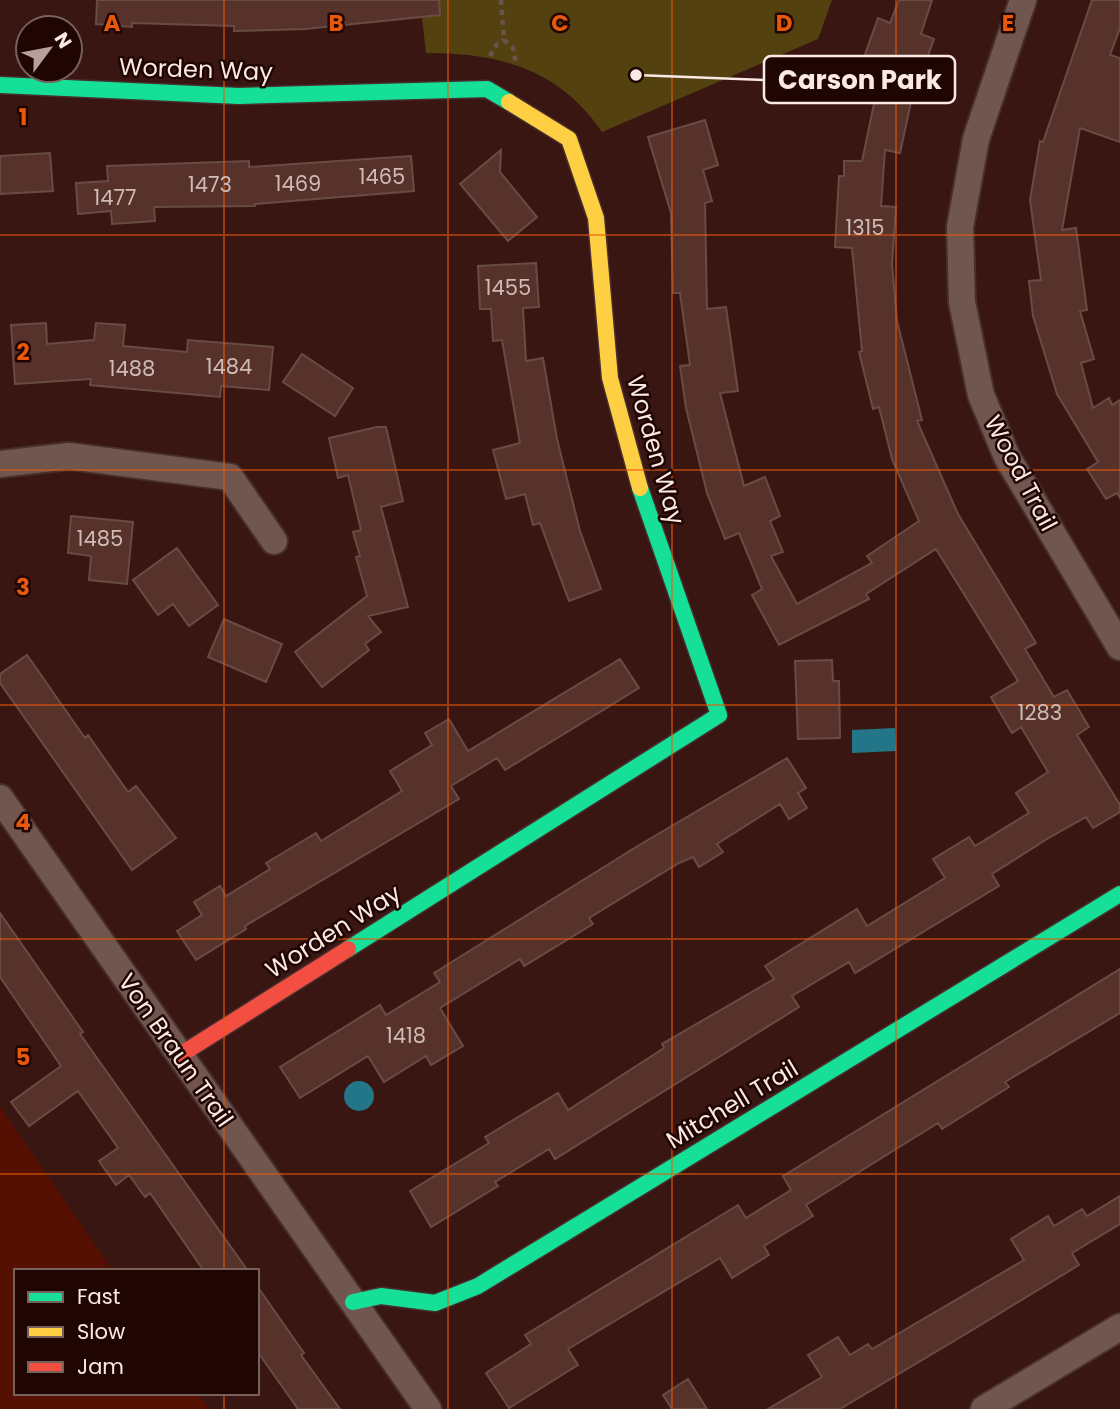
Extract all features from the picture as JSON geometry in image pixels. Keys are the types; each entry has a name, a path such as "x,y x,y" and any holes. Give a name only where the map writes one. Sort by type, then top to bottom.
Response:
{"street":[{"name":"Wood Trail","path":"1023,0 976,139 960,227 962,302 981,395 1007,457 1120,647"},
{"name":"Worden Way","path":"0,85 239,96 487,89 569,139 596,218 613,391 636,480 719,715 180,1055"},
{"path":"0,464 69,456 230,477 274,541"},
{"name":"Von Braun Trail","path":"0,798 428,1409"},
{"name":"Mitchell Trail","path":"354,1303 381,1296 435,1303 478,1286 1120,894"},
{"path":"984,1409 1120,1327"}],"path":[{"path":"501,0 504,40 513,48 516,64"},
{"path":"490,56 497,44 504,40"}],"shaded area":[{"path":"420,0 832,0 818,39 602,132 567,93 526,69 479,56 426,53"},
{"path":"0,1107 112,1269 14,1269 14,1395 199,1395 209,1409 0,1409"}],"water":[{"path":"895,728 896,751 852,753 852,730"},
{"path":"359,1081 370,1085 374,1096 370,1107 359,1111 348,1107 344,1096 348,1085"}],"building":[{"path":"97,0 439,0 440,15 305,29 234,31 234,26 132,23 132,27 96,24"},
{"path":"899,0 932,0 921,34 934,39 919,80 916,79 900,153 885,150 881,206 896,207 892,264 897,321 922,420 917,421 958,514 1036,643 1025,649 1054,697 1067,690 1089,727 1077,735 1120,805 1120,812 1093,828 1086,817 1047,839 992,874 999,886 855,973 849,962 792,996 799,1007 555,1159 549,1149 495,1182 498,1186 431,1227 410,1191 489,1143 485,1137 558,1093 568,1110 664,1048 662,1044 774,979 765,966 857,909 867,926 945,878 933,859 969,837 975,846 1029,813 1016,793 1048,772 1021,727 1012,733 991,697 1018,681 936,549 866,594 869,599 779,645 752,595 762,589 739,533 725,539 707,493 686,408 680,366 690,365 680,293 673,293 671,213 648,137 705,120 718,165 703,170 712,201 705,203 707,309 726,307 738,391 720,393 744,486 765,477 780,516 770,521 783,552 771,556 797,604 872,563 867,556 919,521 892,459 879,407 873,409 859,352 862,351 852,248 835,247 839,176 844,176 844,161 862,161 882,66 863,60 878,18 890,23"},
{"path":"1092,0 1120,0 1120,28 1110,55 1120,58 1120,142 1080,128 1062,230 1076,228 1087,310 1080,311 1094,359 1081,363 1093,408 1109,398 1112,405 1120,400 1120,498 1117,493 1106,499 1087,469 1098,462 1057,394 1033,316 1029,281 1041,280 1030,200 1040,141 1043,142"},
{"path":"501,150 500,172 537,217 508,241 460,184"},
{"path":"50,153 53,191 0,194 0,156"},
{"path":"411,156 414,191 255,206 154,207 155,221 112,224 111,211 78,214 76,183 108,181 107,166 249,161 249,167"},
{"path":"536,263 539,307 523,308 526,361 543,358 557,439 580,531 601,589 569,601 540,523 533,525 525,494 506,499 493,450 520,443 502,340 493,341 491,309 480,309 478,266"},
{"path":"46,323 47,344 94,340 96,323 125,325 123,346 187,352 188,340 273,347 269,390 221,386 220,397 90,385 91,379 15,384 11,325"},
{"path":"302,354 353,388 335,416 283,382"},
{"path":"386,427 403,501 381,507 408,607 368,616 381,632 365,644 369,650 322,687 295,652 367,596 356,557 360,556 353,532 361,530 348,475 338,478 329,438"},
{"path":"71,516 133,522 127,584 89,580 91,556 68,553"},
{"path":"177,548 218,605 189,626 173,604 158,615 133,580"},
{"path":"224,619 282,644 266,682 208,657"},
{"path":"27,655 85,738 88,735 128,792 136,786 176,838 132,870 0,683 0,674"},
{"path":"620,659 639,688 505,770 497,758 451,786 459,799 245,926 246,929 196,960 177,931 202,915 194,902 220,886 226,896 270,869 266,863 316,833 321,841 402,791 390,771 432,745 425,733 449,719 468,751"},
{"path":"832,660 833,681 839,681 840,738 798,739 795,661"},
{"path":"787,758 806,788 798,793 807,808 789,819 780,804 717,844 723,852 699,867 693,857 679,863 589,918 593,924 524,966 520,959 440,1008 463,1046 431,1065 426,1056 384,1082 368,1056 300,1098 280,1067 380,1005 386,1015 440,982 434,973 636,847"},
{"path":"0,913 83,1032 80,1034 247,1269 203,1269 150,1193 145,1197 129,1175 116,1185 99,1161 118,1148 78,1091 29,1126 11,1102 61,1066 0,977"},
{"path":"1120,969 1120,1013 1005,1082 1009,1087 942,1129 938,1123 806,1205 813,1216 764,1246 769,1255 732,1278 720,1258 568,1349 578,1365 509,1408 486,1373 531,1344 525,1335 738,1205 746,1218 791,1190 783,1176"},
{"path":"1120,1196 1120,1224 1072,1253 1079,1265 974,1329 840,1409 768,1409 822,1377 808,1355 838,1337 850,1355 868,1344 872,1349 1024,1260 1011,1239 1048,1216 1054,1226 1082,1209 1087,1216"},
{"path":"259,1289 304,1353 301,1355 340,1409 298,1409 259,1354"},
{"path":"688,1379 707,1409 672,1409 663,1395"}],"traffic: fast":[{"path":"0,85 239,96 487,89 509,102"},
{"path":"348,949 719,715 640,488"},
{"path":"353,1302 381,1296 435,1303 478,1286 1120,894"}],"traffic: slow":[{"path":"509,102 569,139 596,218 610,378 640,488"}],"traffic: jam":[{"path":"180,1055 348,949"}],"place":[{"name":"Carson Park","path":"636,75"}]}
